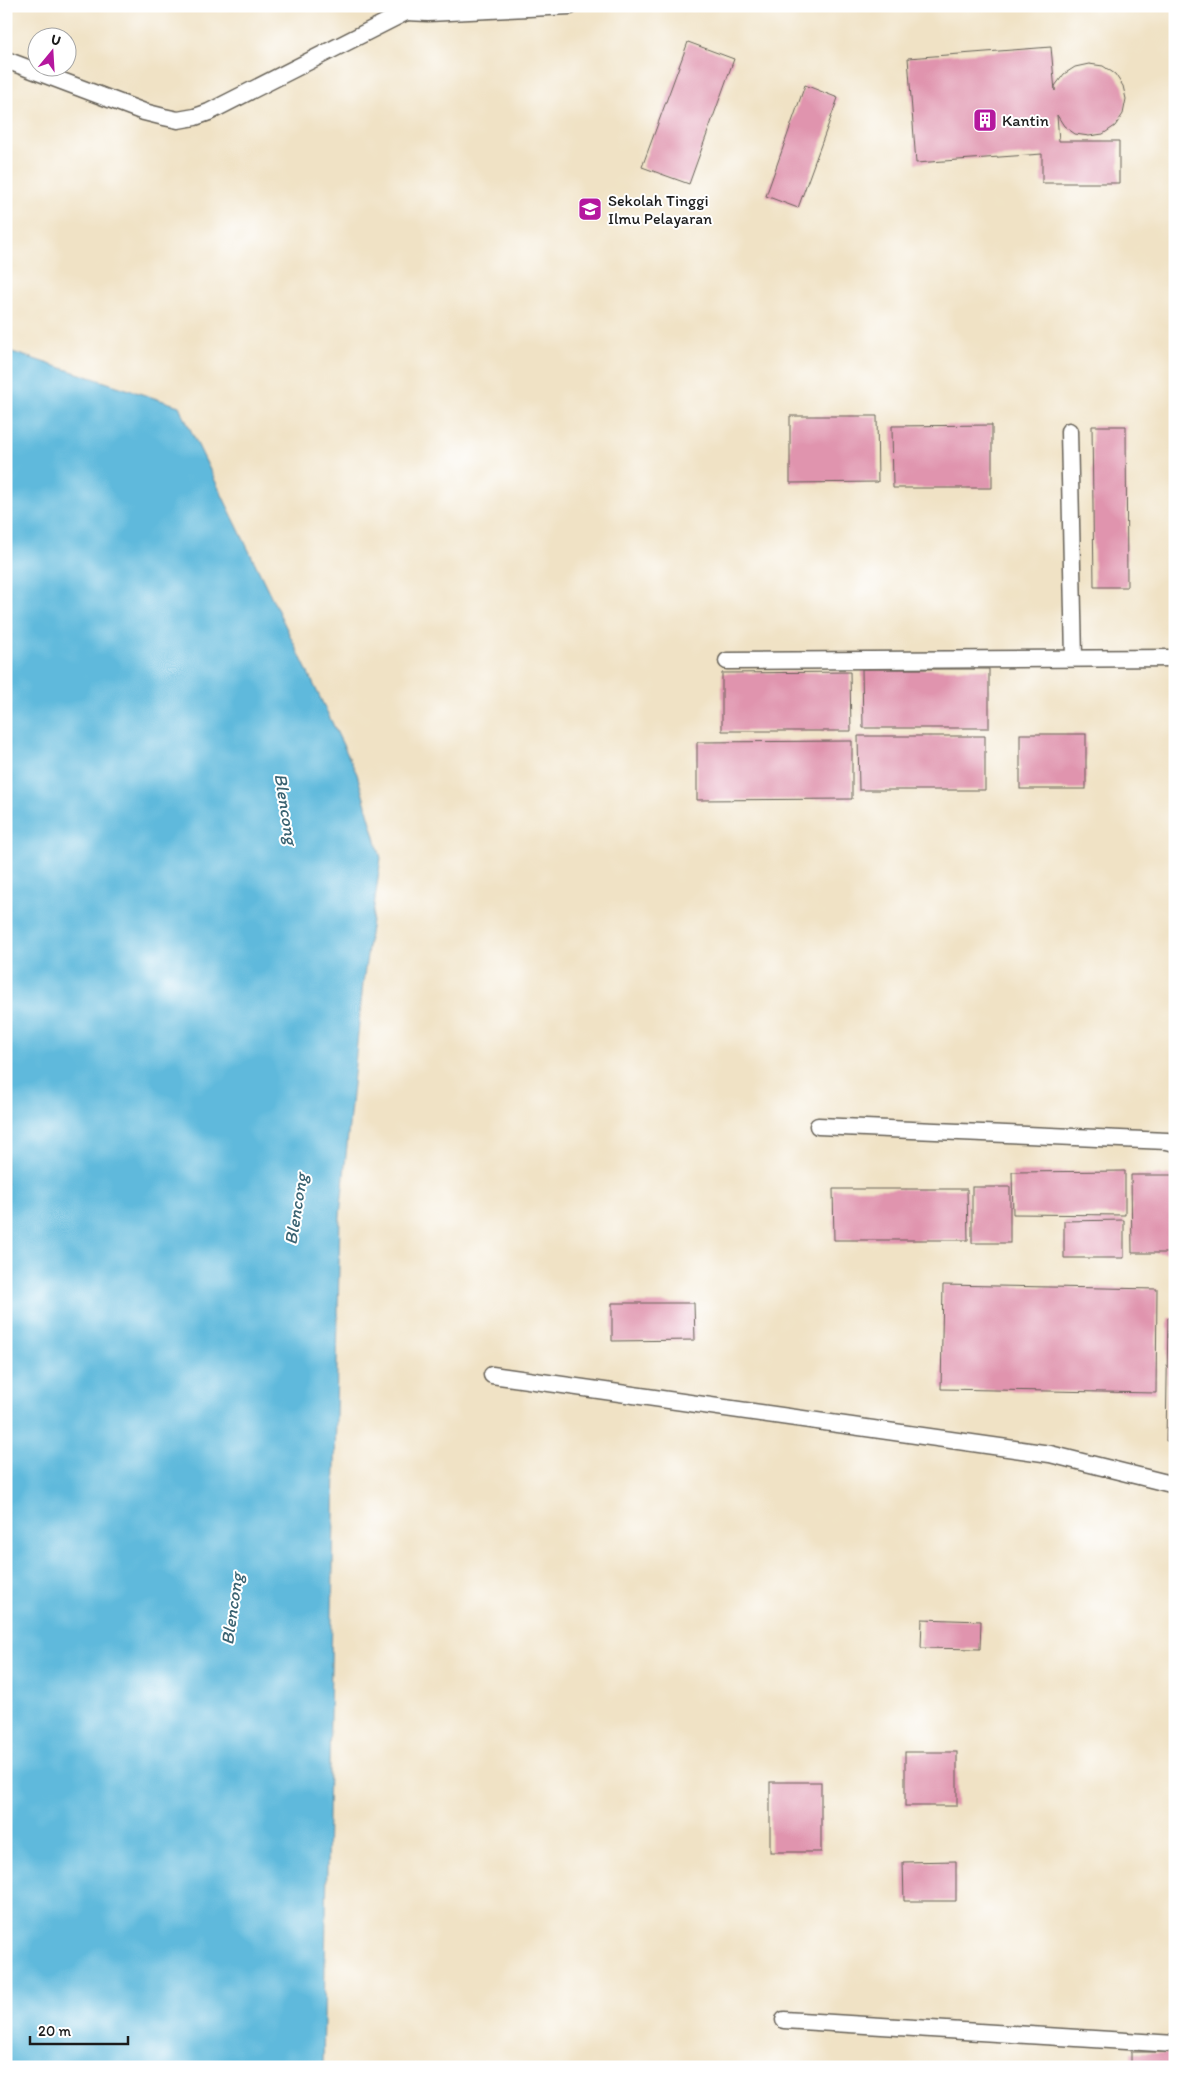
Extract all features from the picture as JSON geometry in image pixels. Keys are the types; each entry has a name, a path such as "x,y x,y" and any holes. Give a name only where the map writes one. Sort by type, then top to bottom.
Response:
{"lane":[{"path":"6,60 144,112 178,120 209,112 399,9 428,13 570,6"},
{"path":"1070,431 1074,658"},
{"path":"727,661 1175,658"},
{"path":"818,1126 1167,1141 1175,1143"},
{"path":"492,1375 1050,1454 1175,1485"},
{"path":"784,2020 1175,2044"}],"water":[{"name":"Blencong","path":"6,350 179,406 357,774 381,858 363,983 340,1216 323,2067 6,2067"}],"building":[{"path":"688,42 734,59 689,184 642,167"},
{"name":"Kantin","path":"1051,47 1055,91 1055,86 1064,74 1075,67 1089,64 1103,66 1115,74 1123,86 1126,99 1123,114 1115,126 1103,134 1089,136 1075,134 1064,126 1057,115 1059,141 1119,141 1119,183 1042,183 1042,154 916,163 908,58"},
{"path":"805,85 838,98 798,208 766,196"},
{"path":"790,416 877,416 878,482 790,483"},
{"path":"992,425 992,488 893,488 892,426"},
{"path":"1092,426 1126,426 1127,587 1094,587"},
{"path":"862,669 989,669 989,728 863,728"},
{"path":"850,672 851,731 722,731 722,673"},
{"path":"1020,734 1086,734 1086,789 1020,789"},
{"path":"858,736 985,736 985,790 859,790"},
{"path":"852,741 852,799 697,800 697,742"},
{"path":"1125,1171 1125,1215 1013,1214 1012,1172"},
{"path":"1131,1175 1175,1175 1175,1253 1132,1253"},
{"path":"972,1187 1010,1187 1010,1243 972,1243"},
{"path":"833,1189 967,1189 968,1240 834,1240"},
{"path":"1124,1220 1124,1258 1064,1258 1064,1221"},
{"path":"943,1285 1157,1289 1156,1393 941,1389"},
{"path":"612,1303 694,1303 695,1340 612,1341"},
{"path":"1168,1318 1175,1318 1175,1441 1166,1441"},
{"path":"922,1619 981,1621 980,1649 921,1648"},
{"path":"905,1752 957,1752 957,1806 905,1806"},
{"path":"770,1782 821,1782 821,1852 770,1852"},
{"path":"956,1861 956,1901 904,1901 903,1862"},
{"path":"1131,2052 1175,2052 1175,2067 1131,2067"}],"place":[{"name":"Kantin","path":"985,120"},
{"name":"Sekolah Tinggi Ilmu Pelayaran","path":"590,209"}]}
